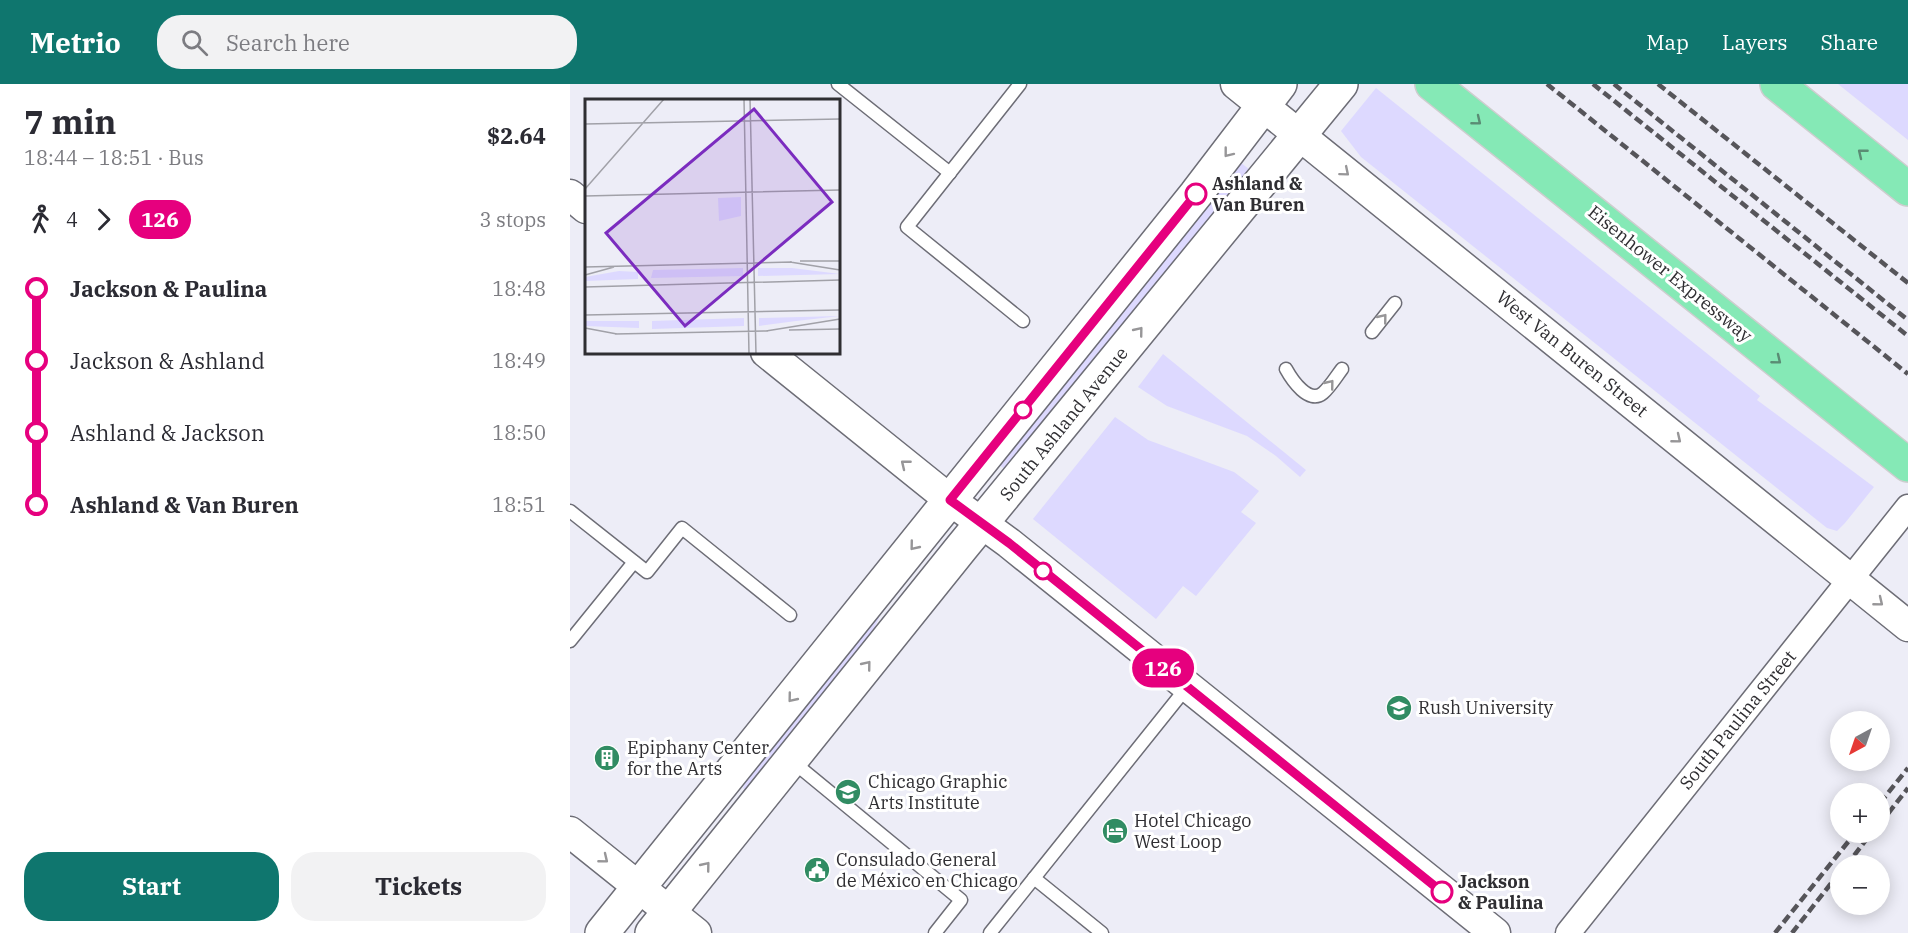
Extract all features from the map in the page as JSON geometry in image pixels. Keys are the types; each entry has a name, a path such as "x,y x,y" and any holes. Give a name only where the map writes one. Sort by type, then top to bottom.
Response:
{"highway":[{"name":"Eisenhower Expressway","path":"1432,84 1908,465"},
{"path":"1777,84 1908,189"}],"main road":[{"name":"South Ashland Avenue","path":"661,922 982,523 1341,84"},
{"path":"602,933 1196,194 1272,95"}],"street":[{"name":"West Van Buren Street","path":"1236,84 1272,95 1300,135 1908,626"},
{"path":"570,195 585,207"},
{"path":"768,354 1495,933"},
{"name":"South Paulina Street","path":"1568,933 1906,510"},
{"path":"570,832 639,887 661,922 696,933"}],"lane":[{"path":"838,84 950,173"},
{"path":"1020,84 906,227 1023,321"},
{"path":"1372,332 1395,303"},
{"path":"1286,369 1294,383 1311,396 1322,393 1342,369"},
{"path":"570,511 647,572 682,528 790,615"},
{"path":"570,641 634,562"},
{"path":"990,933 1187,687"},
{"path":"791,760 961,900 935,933"},
{"path":"1034,878 1102,933"}],"shaded area":[{"path":"1838,84 1908,84 1908,140"},
{"path":"1376,88 1760,396 1757,400 1874,487 1845,523 1837,531 1827,528 1361,157 1341,131"},
{"path":"1240,162 1250,170 1007,471 997,463"},
{"path":"1163,354 1306,470 1300,477 1276,456 1247,436 1167,406 1138,387"},
{"path":"1115,417 1148,440 1234,472 1259,491 1241,512 1256,523 1196,596 1183,586 1156,619 1033,519"},
{"path":"876,615 879,618 867,644 748,792 743,788 751,769"}],"railway":[{"path":"1547,84 1908,374"},
{"path":"1593,84 1908,336"},
{"path":"1614,84 1908,320"},
{"path":"1658,84 1908,283"},
{"path":"1890,790 1908,768"},
{"path":"1890,811 1908,788"},
{"path":"1775,933 1847,843"},
{"path":"1854,855 1864,843"},
{"path":"1792,933 1830,885"}],"bus line":[{"name":"126","path":"1196,194 950,500 1009,543 1442,892"}],"place":[{"name":"Ashland & Van Buren","path":"1196,194"},
{"name":"Rush University","path":"1399,708"},
{"name":"Epiphany Center for the Arts","path":"607,758"},
{"name":"Chicago Graphic Arts Institute","path":"848,792"},
{"name":"Hotel Chicago West Loop","path":"1115,831"},
{"name":"Consulado General de México en Chicago","path":"817,870"},
{"name":"Jackson & Paulina","path":"1442,892"}]}
